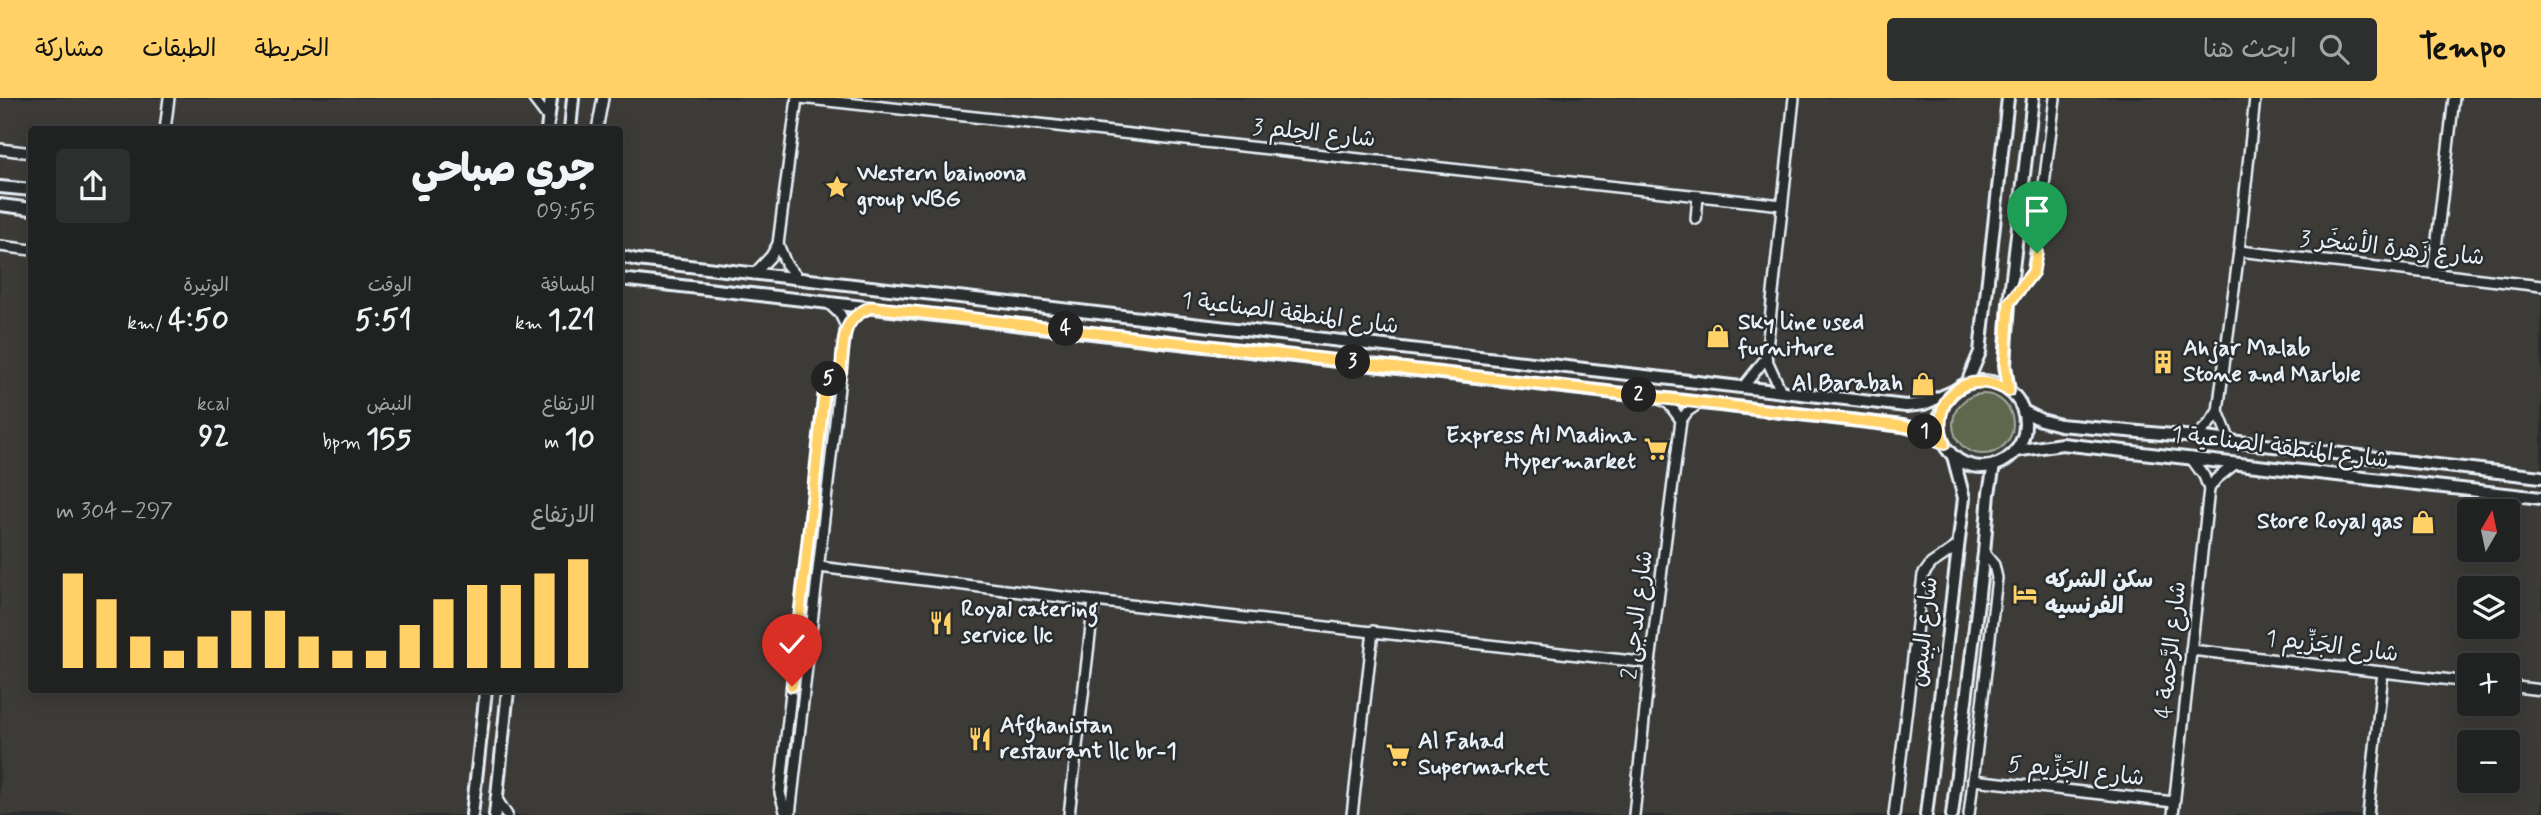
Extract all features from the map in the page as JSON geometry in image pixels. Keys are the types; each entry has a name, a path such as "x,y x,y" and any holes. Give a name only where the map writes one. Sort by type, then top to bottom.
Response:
{"street":[{"path":"166,126 169,98"},
{"path":"533,98 548,124"},
{"path":"548,124 551,98"},
{"path":"570,126 573,98"},
{"path":"598,126 603,98"},
{"path":"754,274 778,244 799,98"},
{"name":"شارع الحِلم 3","path":"799,98 1782,205"},
{"path":"1781,391 1766,358 1794,98"},
{"path":"1967,383 1980,352 2008,98"},
{"path":"2009,391 1989,382 1967,383 1954,391 1945,402 1939,430 1944,444 1953,456 1965,464 1980,467 1994,465 2015,451 2023,432 2023,411 2009,391 2005,365 2009,303 2033,98"},
{"path":"2009,303 2033,272 2055,98"},
{"path":"2196,437 2218,411 2255,98"},
{"path":"2433,273 2454,98"},
{"path":"0,149 28,152"},
{"path":"0,187 28,190"},
{"path":"1696,219 1698,195"},
{"path":"0,205 28,208"},
{"path":"778,244 786,264 797,278"},
{"path":"0,246 28,250"},
{"name":"شارع زَهرة الأشخَر 3","path":"2239,251 2541,286"},
{"name":"شارع المنطقة الصناعية 1","path":"623,257 1906,406 1924,404 1954,391"},
{"name":"شارع المنطقة الصناعية 1","path":"623,279 1903,426 1919,430 1944,444"},
{"path":"788,815 846,326 836,309 825,301"},
{"path":"846,326 860,312 871,307"},
{"path":"1743,387 1766,358"},
{"path":"788,815 780,793 824,391 831,376 841,371"},
{"path":"1656,397 1669,404 1681,420 1701,402"},
{"name":"شارع المنطقة الصناعية 1","path":"2023,411 2060,425 2196,437 2541,477"},
{"path":"2218,411 2230,442"},
{"name":"شارع الدجى 2","path":"1634,815 1681,420"},
{"name":"شارع المنطقة الصناعية 1","path":"2015,451 2062,444 2541,498"},
{"name":"شارع البِيص","path":"1926,815 1956,547 1964,498 1953,456"},
{"path":"2191,458 2209,489"},
{"path":"2209,489 2216,479 2235,464"},
{"path":"1952,815 1994,465"},
{"name":"شارع الرَّحمة 4","path":"2173,815 2209,489"},
{"path":"1894,815 1923,575 1931,564 1956,547"},
{"path":"1969,815 1997,578 1994,565 1984,553"},
{"path":"818,567 1094,601 1650,663"},
{"path":"1069,815 1094,601"},
{"path":"1352,815 1373,631"},
{"name":"شارع الجَزِّيم 1","path":"2191,650 2457,681"},
{"path":"2368,815 2383,672"},
{"path":"2520,687 2541,690"},
{"path":"472,815 486,693"},
{"path":"495,815 508,693"},
{"name":"شارع الجَزِّيم 5","path":"1973,779 2174,802"},
{"path":"496,798 507,815"}],"shaded area":[{"path":"0,98 2541,98 2541,815 0,815"}],"green space":[{"path":"1983,394 2004,403 2013,424 2004,445 1983,454 1962,445 1953,424 1962,403"}],"place":[{"name":"Western bainoona group WBG","path":"837,187"},
{"name":"Sky line used furniture","path":"1718,336"},
{"name":"Ahjar Malab Stone and Marble","path":"2163,362"},
{"name":"Al Barabah","path":"1923,384"},
{"name":"Express Al Madina Hypermarket","path":"1656,449"},
{"name":"Store Royal gas","path":"2423,522"},
{"name":"سكن الشركه الفرنسيه","path":"2025,594"},
{"name":"Royal catering service llc","path":"941,623"},
{"name":"Afghanistan restaurant llc br-1","path":"980,739"},
{"name":"Al Fahad Supermarket","path":"1398,755"}],"route":[{"path":"792,686 825,386 831,376 841,371 846,326 860,312 871,307 1903,426 1919,430 1944,444 1939,430 1940,416 1945,402 1954,391 1967,383 1982,381 1997,384 2009,391 2005,365 2009,303 2033,272 2037,253"}]}
